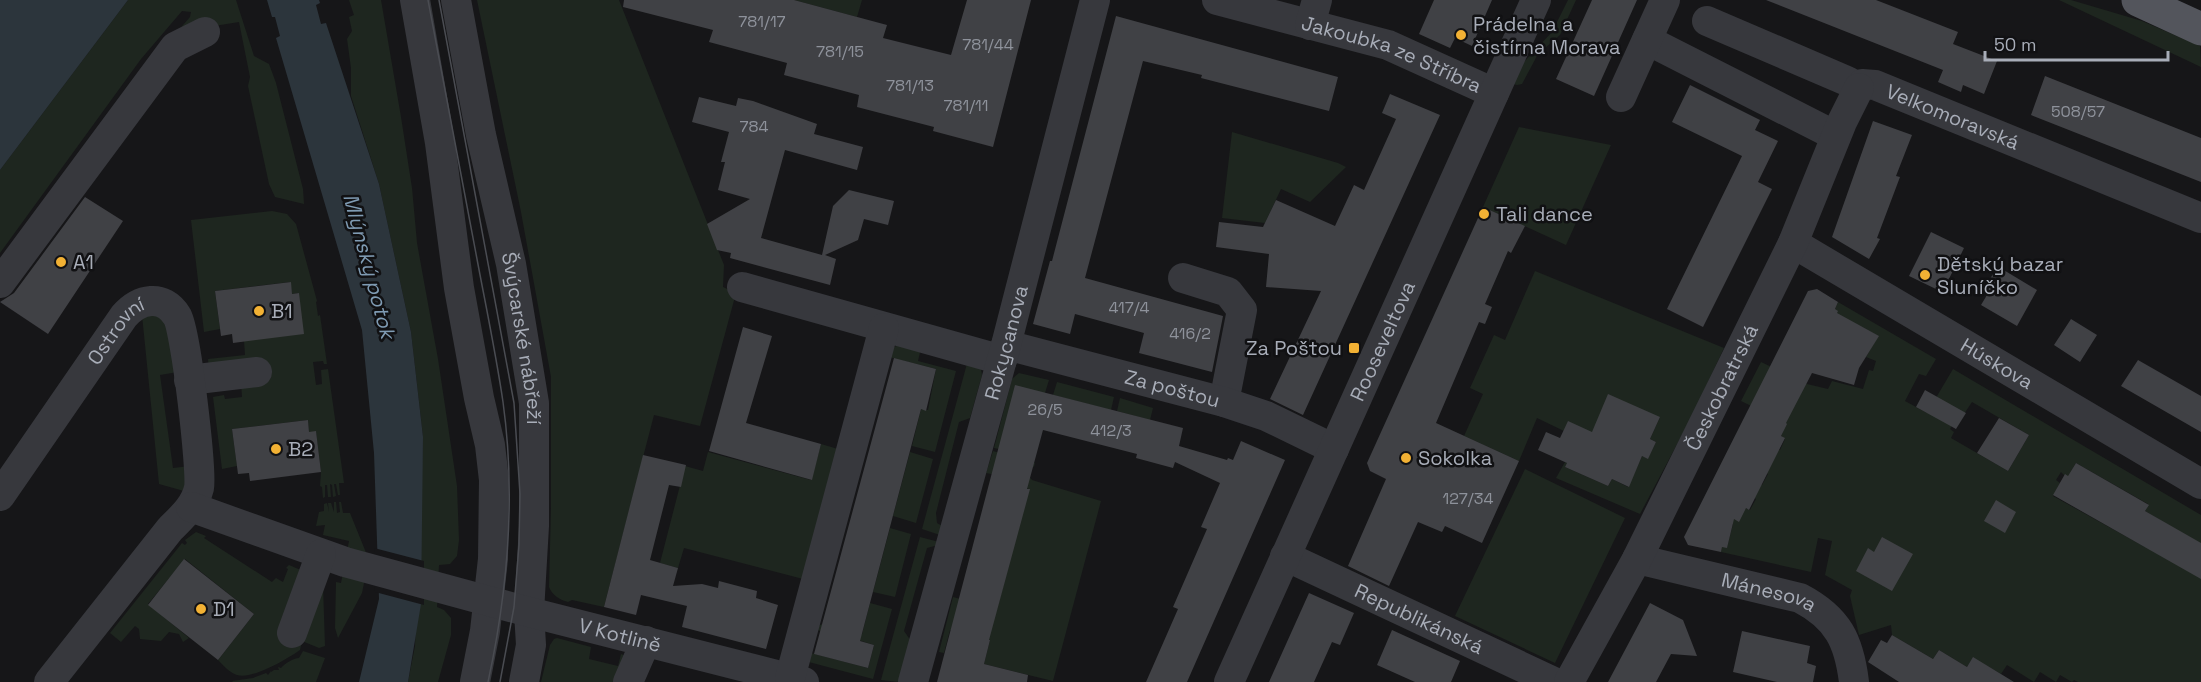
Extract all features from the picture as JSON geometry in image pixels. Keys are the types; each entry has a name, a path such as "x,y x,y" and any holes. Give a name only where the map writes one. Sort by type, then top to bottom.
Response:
{"main road":[{"path":"2138,0 2201,29"}],"street":[{"path":"416,0 437,122 459,288 490,445 494,480 493,559 482,650 475,682"},
{"name":"Švýcarské nábřeží","path":"456,0 481,135 511,264 532,389 534,526 529,612 531,645 530,660 524,682"},
{"name":"Rokycanova","path":"913,682 1004,353 1095,0"},
{"name":"Jakoubka ze Stříbra","path":"1217,0 1314,12 1494,93"},
{"name":"Rooseveltova","path":"1229,682 1536,0"},
{"path":"1621,97 1665,0"},
{"name":"Velkomoravská","path":"1707,21 1847,81 1858,88 1862,84 1875,85 2201,218"},
{"path":"0,283 175,47 205,32"},
{"path":"1647,40 1836,136"},
{"name":"Českobratrská","path":"1569,682 1637,559 1793,243 1858,88"},
{"name":"Húskova","path":"1793,243 2201,484"},
{"path":"1183,278 1228,292 1242,310 1224,402"},
{"name":"Za poštou","path":"741,287 884,328 1224,402 1266,416 1334,448"},
{"name":"Ostrovní","path":"0,496 119,321 136,304 153,300 171,308 177,314 182,330 200,479 199,488 191,507 170,529 49,682"},
{"path":"797,680 884,328"},
{"path":"189,380 257,372"},
{"path":"191,507 333,558 292,633"},
{"name":"Republikánská","path":"1286,556 1554,682"},
{"name":"V Kotlině","path":"333,558 529,612 797,680"},
{"name":"Mánesova","path":"1637,559 1800,598 1814,605 1837,626 1844,637 1854,682"},
{"path":"628,682 646,641"}],"shaded area":[{"path":"128,0 236,0 254,56 269,64 276,83 303,189 304,204 275,197 269,184 248,86 250,77 239,22 177,32 190,17 191,12 182,11 141,59 0,253 0,170"},
{"path":"349,0 381,0 412,188 417,243 438,359 457,486 459,540 457,556 450,564 439,565 437,607 444,610 451,618 451,635 438,682 408,682 415,646 423,437 411,332 379,184 351,96 351,68 347,39 352,31 349,17 354,15"},
{"path":"477,0 619,0 724,265 723,287 736,293 700,426 654,415 604,607 572,600 565,601 554,595 549,587 551,377 521,212"},
{"path":"794,0 862,0 857,17"},
{"path":"1568,0 1576,0 1560,35 1538,54 1522,84 1513,84 1523,63 1552,32"},
{"path":"2059,0 2071,0 2142,21 2200,46 2201,67"},
{"path":"1519,127 1611,145 1566,245 1483,207"},
{"path":"1232,132 1346,167 1310,202 1281,189 1265,223 1222,218"},
{"path":"272,211 287,214 296,224 317,301 318,316 320,315 327,364 323,361 313,362 316,385 322,384 321,370 328,369 344,483 339,483 340,495 334,484 336,496 333,497 330,484 331,497 328,497 327,485 325,485 325,497 323,498 316,432 309,432 308,420 232,429 237,466 222,469 213,397 224,395 225,399 242,397 241,382 209,371 208,359 245,355 244,341 299,293 292,294 290,282 215,291 220,329 204,332 191,220"},
{"path":"1535,271 1724,348 1692,416 1640,514 1556,478 1565,462 1568,463 1565,467 1608,486 1612,479 1628,487 1642,456 1648,458 1656,442 1650,439 1660,417 1595,434 1564,431 1537,418 1519,461 1464,436 1483,394 1470,388 1494,335 1505,340"},
{"path":"1838,302 1936,359 1926,376 1919,374 1905,401 1927,413 1953,369 2201,515 2201,682 2078,682 2074,680 2072,682 2060,675 2056,682 2040,672 2034,682 2007,665 2001,674 1973,658 1967,667 1939,650 1933,659 1892,635 1891,625 1859,635 1850,596 1852,590 1825,575 1832,541 1818,538 1811,572 1721,552 1722,547 1727,547 1733,524 1721,518 1746,508 1750,510 1756,499 1752,496 1758,483 1762,485 1768,474 1764,472 1775,448 1780,450 1785,439 1781,436 1786,423 1741,401 1761,362 1807,384 1828,389 1832,381 1863,389 1869,370 1873,371 1876,361 1866,357 1878,336 1862,327 1848,352 1835,309","holes":["1972,402 2029,435 2008,471 1951,438 1954,432 1950,429 1957,416 1962,417","2076,463 2148,504 2145,511 2160,520 2145,547 2053,496 2060,483 2056,480 2061,472 2067,478"]},
{"path":"142,315 158,315 166,321 178,372 160,375 173,468 190,466 184,491 159,484"},
{"path":"899,345 921,348 918,361 956,371 935,452 912,446 921,409 928,410 936,369 889,357 894,347"},
{"path":"968,360 981,369 982,375 970,418 959,422 936,513 937,523 942,526 940,535 922,529"},
{"path":"1019,373 1049,380 1045,393 999,449 994,448 1012,379"},
{"path":"1057,382 1114,397 1111,410 1053,395"},
{"path":"1120,398 1153,408 1150,420 1117,411"},
{"path":"821,444 838,449 803,579 684,548 678,568 660,563 685,466 703,471 708,452 811,480"},
{"path":"993,451 1035,463 1034,467 1004,458 1032,480 1101,501 1053,681 984,664 990,640 950,630 944,653 939,652 953,597 997,609 1029,489 996,480 997,475 986,473"},
{"path":"910,452 933,459 916,523 893,516"},
{"path":"1525,469 1625,518 1555,663 1455,616"},
{"path":"334,502 336,502 337,513 340,512 339,502 341,502 343,513 350,513 367,555 362,593 338,638 335,628 336,582 341,583 349,541 323,535 325,525 316,526 319,512 324,511 324,504 327,503 329,512 328,503 331,503 334,512"},
{"path":"890,528 911,534 895,597 873,592"},
{"path":"196,532 206,536 204,538 272,582 276,578 283,582 288,569 286,568 289,565 303,571 323,585 325,646 319,648 302,641 300,650 269,668 243,676 232,673 218,660 254,614 185,559 148,604 189,638 183,642 179,634 169,632 161,641 140,639 139,629 135,626 121,642 110,633 182,543 185,545 187,543 185,540"},
{"path":"920,537 939,542 938,545 927,548 904,631 911,641 899,682 881,680"},
{"path":"870,603 892,609 873,679 805,661 813,629 822,624 844,630 842,636 817,630 811,653 868,668 874,645 855,639 862,634"},
{"path":"557,638 591,647 589,659 618,666 621,654 626,656 616,682 541,682 550,645"},
{"path":"303,651 325,658 316,682 232,681 253,678 266,673 268,675 271,671 279,670 278,667 281,668 289,661 299,658"}],"water":[{"path":"0,0 128,0 0,170"},
{"name":"Mlýnský potok","path":"267,0 319,0 320,3 316,5 321,24 326,23 379,184 411,332 423,437 421,604 408,682 359,682 379,599 374,453 362,330 276,38 280,36 275,17 272,17"}],"pier":[{"path":"374,548 424,561 424,605 375,592"}],"building":[{"path":"624,0 794,0 887,25 883,38 951,55 967,0 1031,0 993,147 933,131 934,127 857,107 859,95 784,75 787,63 709,42 713,30 623,7"},
{"path":"1434,0 1492,0 1472,46 1455,38 1450,48 1419,34"},
{"path":"1592,0 1637,0 1594,96 1556,79"},
{"path":"1766,0 1876,0 1958,32 1953,44 1997,61 1984,94 1963,85 1961,92 1938,82 1943,70"},
{"path":"1116,16 1338,77 1329,111 1143,61 1085,278 1223,316 1212,372 1139,353 1144,333 1075,314 1070,334 1033,324 1050,261 1052,261"},
{"path":"2045,76 2201,138 2201,182 2031,115"},
{"path":"1690,85 1760,120 1755,130 1778,141 1758,182 1772,189 1703,327 1667,309 1742,156 1672,122"},
{"path":"1390,94 1440,115 1303,415 1270,399 1321,291 1266,287 1269,254 1216,247 1219,222 1263,227 1276,200 1335,226 1354,185 1364,190 1396,119 1382,113"},
{"path":"699,97 736,106 738,98 753,101 817,124 814,134 863,147 857,170 785,150 761,238 822,255 833,206 849,190 894,201 888,225 864,219 858,240 825,255 836,259 830,285 730,258 731,253 717,250 707,224 750,199 718,190 725,162 721,162 729,132 692,122"},
{"path":"1873,121 1912,135 1896,176 1900,177 1877,238 1880,239 1869,259 1832,237"},
{"name":"A1","path":"85,197 123,221 48,334 0,302 14,293"},
{"path":"1483,207 1525,226 1511,253 1508,251 1485,304 1492,307 1485,324 1479,322 1436,423 1519,461 1482,543 1445,526 1442,532 1418,522 1389,586 1348,566 1386,479 1370,471 1367,463"},
{"path":"1931,232 1964,248 1947,283 1943,281 1938,290 1909,276"},
{"path":"2002,269 2037,290 2017,326 1981,305 1987,295 1982,292 1993,274 1998,277"},
{"name":"B1","path":"291,282 292,294 299,293 304,334 233,343 232,334 221,336 215,291"},
{"path":"1817,289 1838,302 1835,309 1837,313 1879,336 1859,368 1854,385 1812,373 1786,423 1781,436 1785,438 1749,510 1746,508 1739,522 1734,519 1727,548 1722,547 1721,552 1688,545 1684,537 1808,291"},
{"path":"2071,319 2097,335 2080,362 2054,345"},
{"path":"743,327 772,336 746,423 821,444 812,480 709,451"},
{"path":"894,358 936,369 926,411 921,409 860,641 874,645 868,668 814,654"},
{"path":"2138,360 2201,396 2201,432 2121,386"},
{"path":"1015,385 1183,428 1179,446 1227,460 1228,458 1233,460 1241,441 1285,460 1187,682 1146,682 1178,609 1173,607 1207,529 1201,527 1220,483 1175,462 1173,468 1136,458 1137,454 1043,430 1027,489 1030,489 984,664 1028,675 1027,682 937,682"},
{"path":"1925,390 1966,413 1956,429 1916,407"},
{"path":"1608,394 1660,417 1650,439 1656,442 1648,459 1642,456 1629,487 1612,479 1608,486 1565,467 1567,463 1538,450 1546,432 1560,438 1568,421 1592,432"},
{"path":"1999,418 2029,435 2008,471 1977,453"},
{"name":"B2","path":"308,420 309,432 316,431 321,472 250,481 249,473 238,474 232,429"},
{"path":"643,455 686,465 681,487 669,485 650,560 678,568 673,586 702,584 718,588 719,581 757,591 756,598 778,605 766,649 682,627 687,606 641,595 636,615 604,607"},
{"path":"2076,463 2149,505 2145,511 2201,543 2201,579 2053,495 2065,474 2068,476"},
{"path":"1996,500 2016,512 2005,533 1984,521"},
{"path":"1882,537 1913,554 1892,591 1856,571 1868,548 1874,552"},
{"name":"D1","path":"184,559 254,614 218,660 148,605"},
{"path":"1309,593 1354,613 1340,645 1332,642 1314,682 1269,682"},
{"path":"1650,603 1683,620 1697,656 1671,654 1656,682 1608,682"},
{"path":"1392,630 1460,661 1451,682 1415,682 1377,665"},
{"path":"1742,631 1810,646 1807,663 1816,666 1813,682 1777,682 1733,672"},
{"path":"1892,635 1933,659 1939,650 1967,667 1973,657 2014,682 1899,682 1868,662 1881,640 1887,643"}],"tram line":[{"path":"428,0 494,348 507,437 508,543 501,613 488,682"},
{"path":"439,0 514,403 520,494 519,545 514,607 500,682"}],"place":[{"name":"Prádelna a čistírna Morava","path":"1461,35"},
{"name":"Tali dance","path":"1484,214"},
{"name":"A1","path":"61,262"},
{"name":"Dětský bazar Sluníčko","path":"1925,275"},
{"name":"B1","path":"259,311"},
{"name":"Za Poštou","path":"1354,348"},
{"name":"B2","path":"276,449"},
{"name":"Sokolka","path":"1406,458"},
{"name":"D1","path":"201,609"}]}
